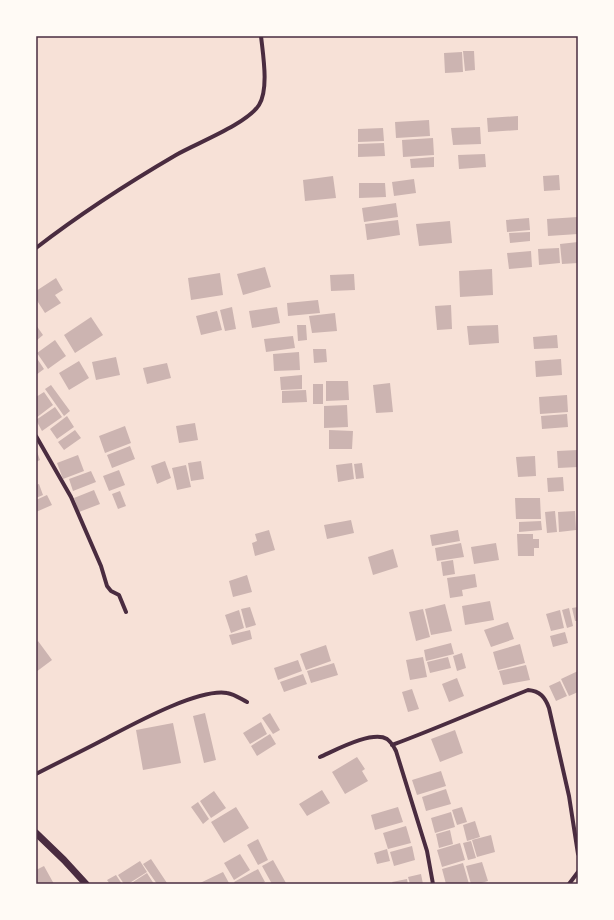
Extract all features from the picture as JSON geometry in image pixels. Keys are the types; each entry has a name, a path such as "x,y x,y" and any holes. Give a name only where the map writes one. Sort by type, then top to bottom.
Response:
{"street":[{"path":"36,248 91,207 177,155 245,119 255,111 262,96 264,83 265,70 261,36"},
{"path":"36,436 71,497 101,566 107,586 111,591 119,595 126,612"},
{"path":"392,745 528,690 539,692 544,697 549,708 569,796 578,854"},
{"path":"36,774 142,720 196,697 228,693 247,702"},
{"path":"320,757 368,737 380,737 387,739 396,751 427,851 433,884"},
{"path":"36,833 86,884"},
{"path":"569,884 578,872"}],"building":[{"path":"463,51 474,51 475,70 465,71"},
{"path":"462,52 463,72 445,73 444,53"},
{"path":"518,116 518,130 488,132 487,118"},
{"path":"429,120 430,136 396,138 395,122"},
{"path":"480,127 481,144 453,145 451,128"},
{"path":"383,128 384,141 358,142 358,129"},
{"path":"433,138 434,155 403,157 402,140"},
{"path":"384,143 385,156 358,157 358,144"},
{"path":"485,154 486,167 459,169 458,155"},
{"path":"434,157 434,167 411,168 410,159"},
{"path":"559,175 560,190 544,191 543,176"},
{"path":"333,176 336,198 305,201 303,180"},
{"path":"414,179 416,193 394,196 392,182"},
{"path":"359,183 385,183 386,197 359,198"},
{"path":"396,203 398,217 364,222 362,208"},
{"path":"578,217 578,234 548,236 547,219"},
{"path":"529,218 530,230 507,232 506,220"},
{"path":"398,220 400,235 367,240 365,224"},
{"path":"450,221 452,243 419,246 416,224"},
{"path":"530,232 530,241 510,243 509,233"},
{"path":"578,242 578,263 562,264 560,244"},
{"path":"559,248 560,263 539,265 538,249"},
{"path":"531,251 532,267 509,269 507,253"},
{"path":"265,267 271,287 243,295 237,274"},
{"path":"492,269 493,295 460,297 459,271"},
{"path":"220,273 223,295 191,300 188,278"},
{"path":"354,274 355,290 331,291 330,275"},
{"path":"56,278 63,290 55,295 61,303 45,313 36,299 36,291"},
{"path":"318,300 320,313 288,316 287,303"},
{"path":"451,305 452,329 437,330 435,306"},
{"path":"232,307 236,329 225,331 220,310"},
{"path":"277,307 280,323 252,328 249,311"},
{"path":"217,311 222,330 201,335 196,316"},
{"path":"335,313 337,331 312,333 309,316"},
{"path":"91,317 103,335 75,353 64,335"},
{"path":"36,325 43,335 36,341"},
{"path":"297,325 306,325 307,340 298,341"},
{"path":"498,325 499,343 469,345 467,326"},
{"path":"557,335 558,348 534,349 533,337"},
{"path":"293,336 295,348 266,352 264,339"},
{"path":"55,340 66,356 48,369 37,353"},
{"path":"313,349 326,349 327,362 314,363"},
{"path":"299,352 300,370 274,371 273,354"},
{"path":"36,357 44,369 36,375"},
{"path":"116,357 120,375 96,380 92,362"},
{"path":"561,359 562,375 536,377 535,361"},
{"path":"79,361 89,378 69,390 59,373"},
{"path":"167,363 171,378 147,384 143,368"},
{"path":"302,375 302,389 281,390 280,377"},
{"path":"326,381 348,381 349,400 326,401"},
{"path":"390,383 393,412 376,413 373,385"},
{"path":"313,384 323,384 323,404 313,404"},
{"path":"51,385 70,411 64,416 45,389"},
{"path":"306,390 307,402 282,403 282,391"},
{"path":"44,392 53,405 36,418 36,397"},
{"path":"567,395 568,412 540,414 539,397"},
{"path":"347,405 348,427 324,428 324,406"},
{"path":"55,407 62,417 42,431 36,420"},
{"path":"567,414 568,427 542,429 541,416"},
{"path":"67,416 74,427 57,439 50,429"},
{"path":"195,423 198,440 179,443 176,426"},
{"path":"125,426 131,443 105,453 99,436"},
{"path":"75,430 81,438 64,450 58,442"},
{"path":"329,430 353,431 352,449 329,449"},
{"path":"130,446 135,459 112,468 107,455"},
{"path":"36,449 40,460 36,462"},
{"path":"578,450 578,467 558,468 557,451"},
{"path":"78,455 84,471 63,479 57,463"},
{"path":"535,456 536,476 518,477 516,457"},
{"path":"165,461 171,478 157,484 151,466"},
{"path":"201,461 204,479 191,481 188,463"},
{"path":"352,463 354,479 338,482 336,465"},
{"path":"362,463 364,478 356,479 354,464"},
{"path":"186,465 191,487 177,490 172,468"},
{"path":"119,470 125,485 109,491 103,476"},
{"path":"91,471 96,482 73,491 69,479"},
{"path":"563,477 564,491 548,492 547,478"},
{"path":"39,484 43,495 36,498 36,485"},
{"path":"94,490 100,504 79,512 74,498"},
{"path":"120,491 126,506 118,509 112,494"},
{"path":"47,495 52,505 36,512 36,500"},
{"path":"515,498 540,498 541,519 516,519"},
{"path":"555,511 557,532 547,533 545,512"},
{"path":"575,511 576,530 559,532 558,512"},
{"path":"351,520 354,533 327,539 324,525"},
{"path":"541,521 542,530 519,532 519,522"},
{"path":"269,530 275,550 255,556 252,543 257,541 255,534"},
{"path":"458,530 460,541 432,546 430,535"},
{"path":"517,534 533,534 533,539 539,539 539,548 534,548 534,556 518,556"},
{"path":"461,543 464,557 437,561 435,548"},
{"path":"496,543 499,560 474,564 471,547"},
{"path":"393,549 398,567 373,575 368,557"},
{"path":"453,560 455,574 443,576 441,562"},
{"path":"475,574 477,587 462,590 463,596 450,598 447,578"},
{"path":"247,575 252,592 233,597 229,581"},
{"path":"490,601 494,620 465,625 462,606"},
{"path":"445,604 452,631 431,635 425,609"},
{"path":"250,607 256,625 246,628 241,609"},
{"path":"578,607 578,621 575,621 572,608"},
{"path":"569,608 573,626 567,628 562,610"},
{"path":"423,609 430,637 416,641 409,612"},
{"path":"239,610 244,628 231,633 225,615"},
{"path":"560,610 564,628 551,631 546,614"},
{"path":"508,622 514,639 491,647 484,630"},
{"path":"250,630 252,639 232,645 229,635"},
{"path":"565,632 568,643 553,647 550,636"},
{"path":"38,641 52,660 36,672 36,643"},
{"path":"451,643 454,654 426,661 424,650"},
{"path":"520,644 525,663 498,670 493,652"},
{"path":"326,645 331,661 306,670 300,654"},
{"path":"462,653 466,668 457,671 453,656"},
{"path":"423,657 427,677 410,680 406,660"},
{"path":"448,657 451,668 430,673 427,662"},
{"path":"298,660 302,671 278,680 274,668"},
{"path":"334,663 338,675 311,683 307,671"},
{"path":"526,665 530,680 503,685 499,671"},
{"path":"578,671 578,692 569,696 561,679"},
{"path":"303,674 307,684 284,692 280,682"},
{"path":"457,678 464,696 449,702 442,684"},
{"path":"560,681 567,696 556,701 549,686"},
{"path":"412,689 419,709 408,712 402,692"},
{"path":"205,713 216,760 204,763 193,716"},
{"path":"270,713 280,730 273,734 262,718"},
{"path":"261,722 267,734 250,744 243,733"},
{"path":"173,723 181,763 143,770 136,730"},
{"path":"455,730 463,753 440,762 431,739"},
{"path":"270,734 276,744 257,756 251,746"},
{"path":"357,757 365,769 362,771 368,781 345,794 332,772"},
{"path":"441,771 446,786 417,795 412,780"},
{"path":"446,789 451,804 426,811 422,797"},
{"path":"322,790 330,803 307,816 299,804"},
{"path":"214,791 226,808 211,818 200,801"},
{"path":"198,802 209,819 203,824 191,807"},
{"path":"236,807 249,828 224,843 211,822"},
{"path":"398,807 403,822 375,830 371,815"},
{"path":"462,807 467,822 457,825 452,810"},
{"path":"451,812 455,827 435,833 431,818"},
{"path":"475,821 480,837 467,841 463,825"},
{"path":"406,826 411,843 388,849 383,833"},
{"path":"450,830 453,844 439,848 436,834"},
{"path":"491,835 495,852 477,857 472,840"},
{"path":"258,839 268,860 258,865 247,845"},
{"path":"471,841 476,858 468,860 463,843"},
{"path":"460,843 465,860 442,867 437,850"},
{"path":"412,846 415,860 394,866 390,852"},
{"path":"387,849 390,861 377,864 374,853"},
{"path":"240,854 250,870 234,880 224,863"},
{"path":"151,859 167,883 157,884 143,864"},
{"path":"273,860 286,883 285,884 272,884 262,866"},
{"path":"140,861 147,872 128,884 124,884 118,875"},
{"path":"482,862 488,881 478,884 471,884 466,866"},
{"path":"463,863 469,884 446,884 442,869"},
{"path":"44,866 54,884 36,884 36,870"},
{"path":"258,869 265,882 261,884 235,884 234,882"},
{"path":"223,872 229,883 227,884 198,884"},
{"path":"147,873 154,884 130,884"},
{"path":"421,874 423,884 410,884 408,877"},
{"path":"116,875 122,884 110,884 107,880"},
{"path":"407,879 408,884 393,884 392,882"}]}
